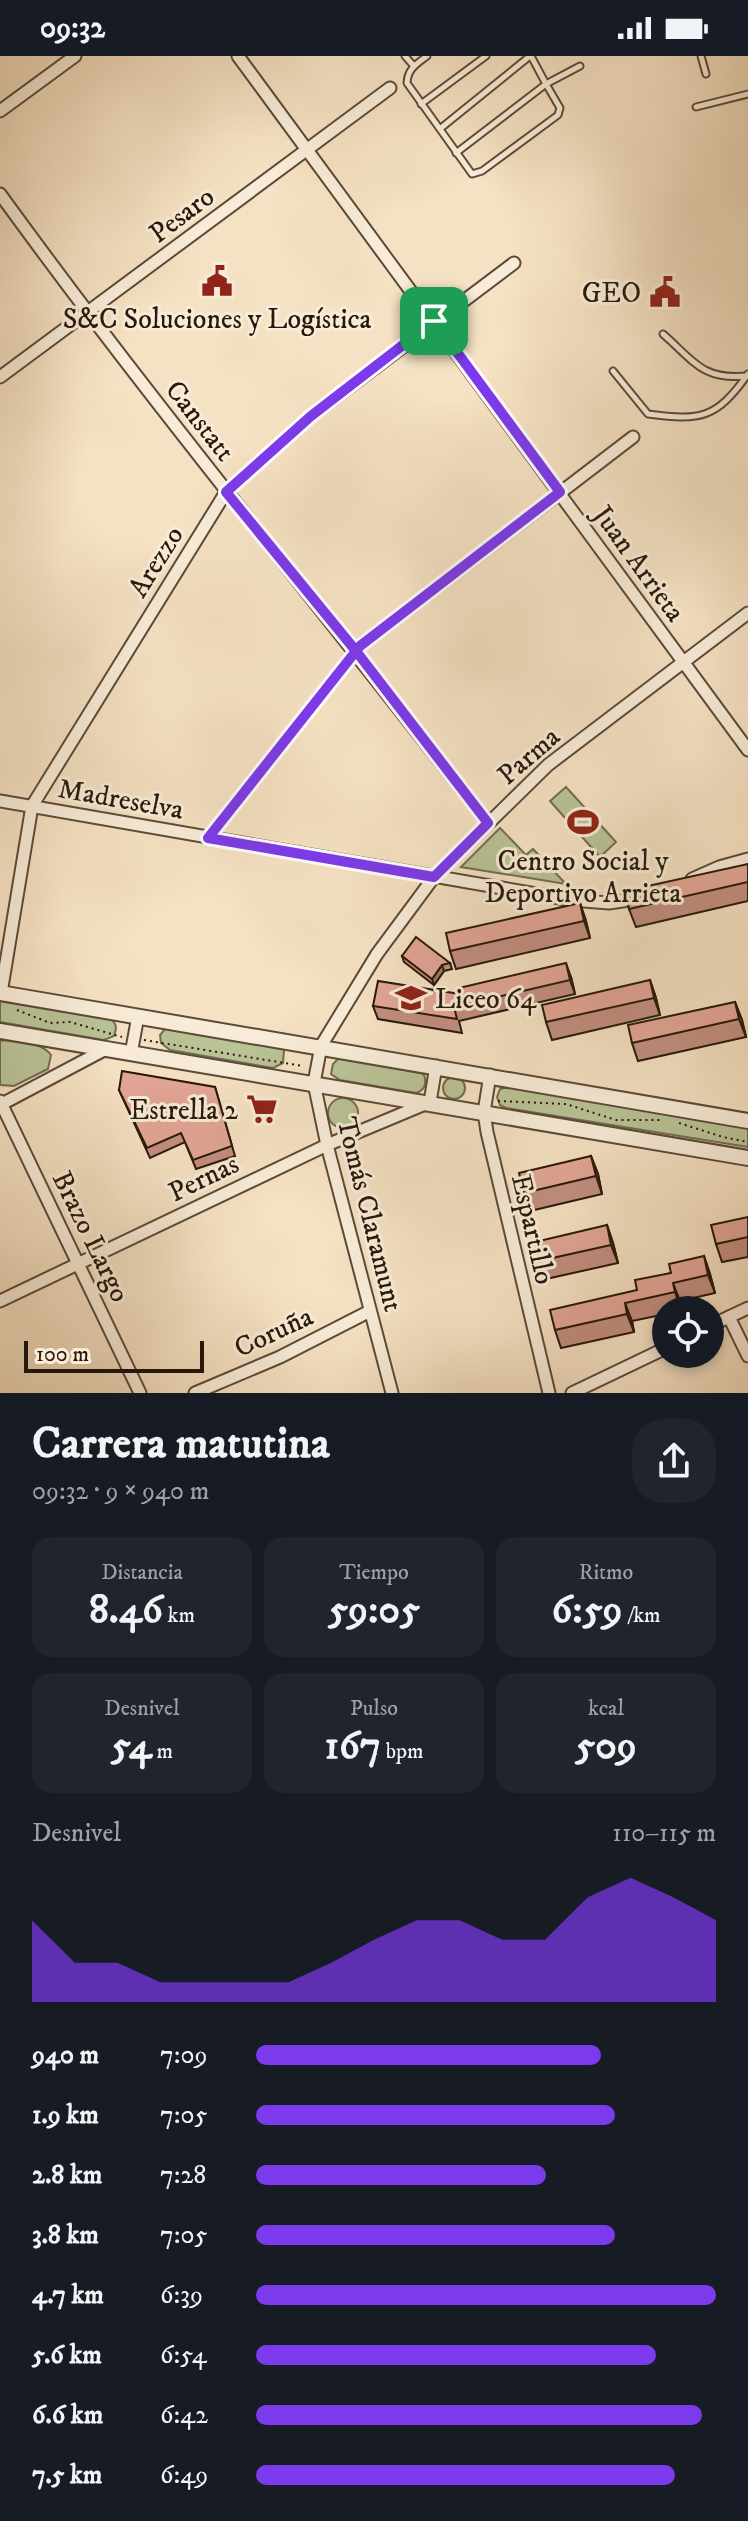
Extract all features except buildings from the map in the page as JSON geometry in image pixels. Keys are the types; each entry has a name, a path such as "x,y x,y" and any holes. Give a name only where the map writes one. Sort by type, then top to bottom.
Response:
{"street":[{"path":"0,111 75,56"},
{"name":"Juan Arrieta","path":"238,56 748,750"},
{"name":"Pesaro","path":"0,377 390,88"},
{"name":"Canstatt","path":"0,194 87,314 226,492 356,651 488,823"},
{"name":"Arezzo","path":"0,993 32,806 226,492 311,416 514,263"},
{"path":"208,838 356,651 633,437"},
{"name":"Parma","path":"321,1046 377,954 434,877 548,765 748,613"},
{"name":"Madreselva","path":"0,801 594,902 609,903 650,896"},
{"path":"676,886 719,867 748,859"},
{"path":"0,993 748,1121"},
{"path":"133,1046 138,1016"},
{"path":"0,1031 106,1049 133,1046 315,1076 430,1102 485,1105 748,1158"},
{"name":"Tomás Claramunt","path":"321,1046 315,1076 327,1145 392,1393"},
{"path":"1,1103 106,1049"},
{"path":"430,1102 436,1066"},
{"name":"Espartillo","path":"490,1075 485,1105 549,1393"},
{"name":"Pernas","path":"0,1301 327,1145 430,1102"},
{"name":"Brazo Largo","path":"1,1103 140,1393"},
{"path":"724,1319 748,1308"},
{"name":"Coruña","path":"195,1393 280,1357 370,1311"},
{"path":"729,1317 748,1356"},
{"path":"578,1392 652,1355"}],"lane":[{"path":"405,56 413,65"},
{"path":"427,56 413,65 407,75 407,83 472,174 558,115 560,108 530,56 441,128"},
{"path":"421,104 486,56"},
{"path":"701,56 706,74"},
{"path":"456,153 546,84 580,66"},
{"path":"696,107 748,94"},
{"path":"663,334 707,373 720,377 747,375"},
{"path":"613,371 648,414 683,418 708,413 724,404 747,375"}],"path":[{"path":"13,1009 50,1023 70,1022 133,1046 315,1076"},
{"path":"485,1105 566,1104 616,1120 670,1120 748,1142"}],"green space":[{"name":"Centro Social y Deportivo Arrieta","path":"566,787 616,842 600,857 550,801"},
{"path":"500,828 526,855 533,849 566,884 461,867"},
{"path":"0,999 110,1018 115,1024 115,1033 104,1040 0,1022"},
{"path":"165,1029 279,1047 284,1050 283,1063 273,1068 170,1050 161,1043 160,1035"},
{"path":"0,1041 31,1044 47,1051 51,1055 48,1069 14,1086 0,1085"},
{"path":"339,1058 421,1073 425,1078 424,1086 416,1093 340,1080 331,1074 333,1064"},
{"path":"454,1077 462,1080 465,1088 462,1096 454,1099 446,1096 443,1088 446,1080"},
{"path":"509,1087 748,1128 748,1147 506,1108 500,1105 497,1097 500,1089"},
{"path":"343,1098 354,1102 358,1113 354,1124 343,1128 332,1124 328,1113 332,1102"}],"place":[{"name":"S&C Soluciones y Logística","path":"217,281"},
{"name":"GEO","path":"665,292"},
{"name":"Centro Social y Deportivo Arrieta","path":"583,822"},
{"name":"Liceo 64","path":"411,998"},
{"name":"Estrella 2","path":"262,1109"}],"route":[{"path":"434,321 311,416 226,492 356,651 488,823 434,877 208,838 356,651 360,646 560,492 434,321"}]}
